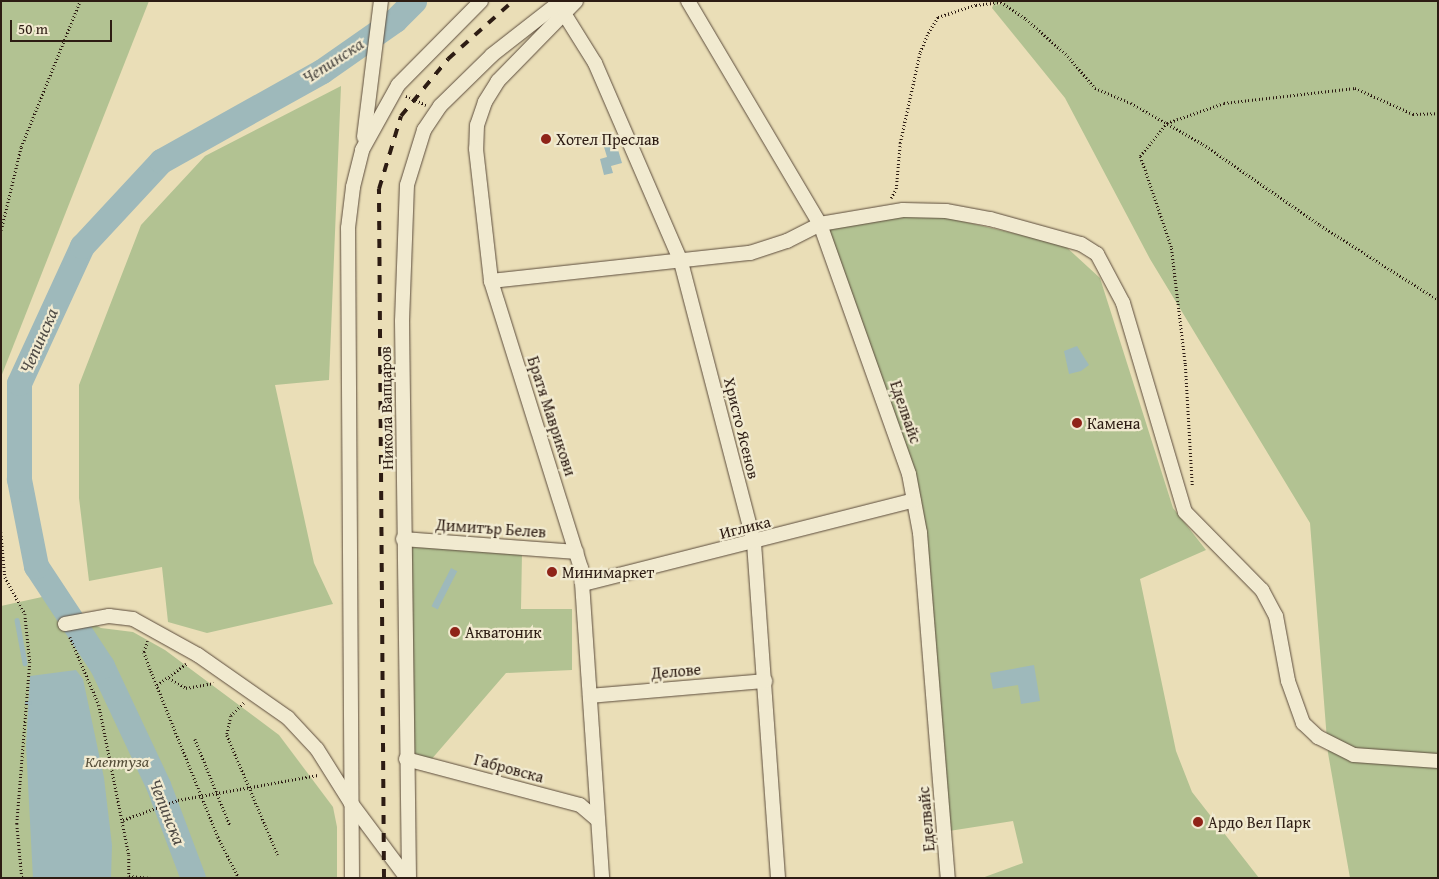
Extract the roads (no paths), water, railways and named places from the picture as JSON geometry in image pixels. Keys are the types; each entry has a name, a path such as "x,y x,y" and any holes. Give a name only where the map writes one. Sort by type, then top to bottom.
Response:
{"street":[{"path":"362,150 392,93 425,54 481,1"},
{"name":"Братя Маврикови","path":"576,1 563,8 498,81 485,102 477,125 476,149 491,281 577,552 583,584 602,878"},
{"name":"Еделвайс","path":"688,1 820,224 909,474 920,533 948,878"},
{"path":"352,878 348,228 353,187 362,150 380,4"},
{"name":"Никола Вапцаров","path":"408,878 403,539 404,216 414,158 424,130 440,106 492,55 563,8"},
{"name":"Христо Ясенов","path":"563,8 595,63 681,262 754,543 778,878"},
{"path":"491,281 681,262 750,253 787,241 820,224 903,210 946,211 1081,244 1097,254 1123,303 1185,512 1262,590 1276,616 1288,681 1303,723 1318,738 1354,755 1438,761"},
{"name":"Иглика","path":"583,584 754,543 914,500"},
{"name":"Димитър Белев","path":"403,539 577,552"},
{"path":"66,623 110,616 133,619 153,628 198,655 288,718 333,771 351,803 408,878"},
{"name":"Делове","path":"590,696 765,681"},
{"name":"Габровска","path":"406,759 580,805 598,820"}],"water":[{"path":"613,133 622,163 611,166 613,173 604,175 600,159 607,157 601,137"},
{"path":"1077,346 1089,365 1081,371 1069,374 1064,351"},
{"path":"451,568 457,571 438,609 431,606"},
{"path":"1034,665 1040,701 1021,704 1018,685 993,689 990,673"},
{"name":"Клептуза","path":"76,670 83,679 104,778 112,845 111,878 33,878 26,746 30,676"}],"waterway":[{"name":"Чепинска","path":"193,878 158,785 102,666 36,566 19,479 19,383 82,246 161,161 322,71 395,20 414,1"},
{"path":"17,620 25,663"}],"railway":[{"path":"384,878 379,189 401,116 448,59 513,1"}],"place":[{"name":"Хотел Преслав","path":"546,139"},
{"name":"Камена","path":"1077,423"},
{"name":"Минимаркет","path":"552,572"},
{"name":"Акватоник","path":"455,632"},
{"name":"Ардо Вел Парк","path":"1198,822"}]}
